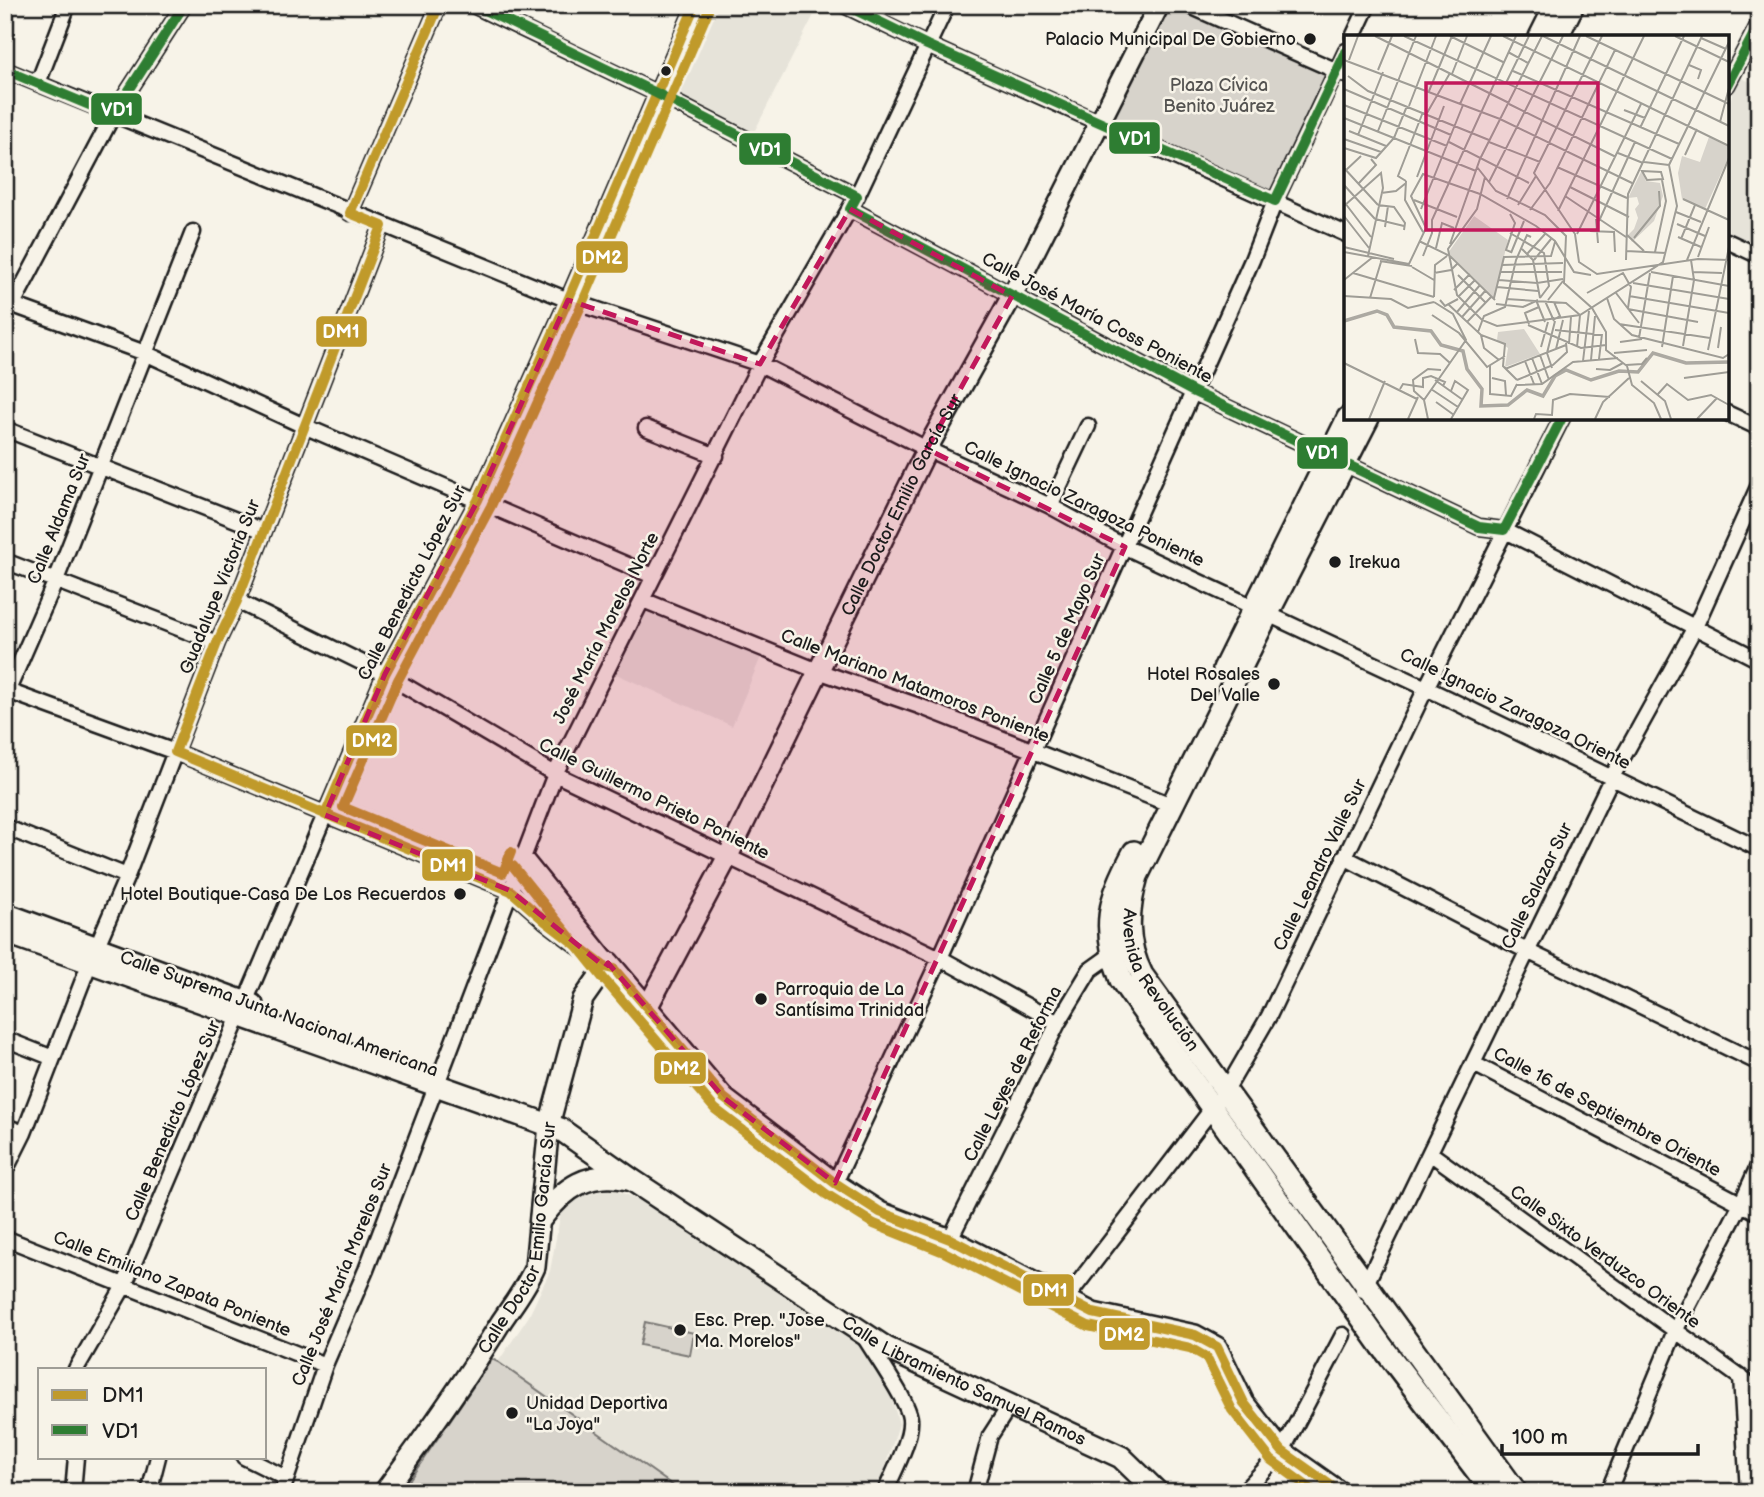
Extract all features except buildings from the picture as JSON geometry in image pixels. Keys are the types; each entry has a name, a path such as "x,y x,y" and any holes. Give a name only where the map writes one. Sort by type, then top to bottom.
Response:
{"main road":[{"path":"1541,35 1556,5"},
{"path":"1558,35 1573,5"},
{"name":"Avenida Revolución","path":"1337,458 1347,420"},
{"name":"Avenida Revolución","path":"1366,420 1337,458 1167,804 1132,895 1122,953 1142,975 1218,1101 1381,1345 1493,1492"},
{"name":"Calle Suprema Junta Nacional Americana","path":"5,914 93,954 440,1079 554,1124"},
{"name":"Calle Suprema Junta Nacional Americana","path":"5,932 93,954"},
{"name":"Avenida Revolución","path":"1218,1101 1366,1283 1516,1492"},
{"name":"Calle Libramiento Samuel Ramos","path":"554,1124 632,1180 886,1348 1121,1457 1157,1492"},
{"path":"541,1218 558,1196 589,1180 612,1176 632,1180"}],"street":[{"path":"37,83 68,5"},
{"path":"184,5 113,115 9,303 145,353 304,426 653,576"},
{"path":"350,213 439,5"},
{"name":"Calle José María Coss Poniente","path":"473,5 656,93 854,202 1012,296 1192,391 1479,527 1504,530 1759,660"},
{"name":"Calle Benedicto López Sur","path":"77,1368 124,1286 385,674 478,500 568,300 695,5"},
{"path":"844,5 1344,233"},
{"path":"854,202 947,5"},
{"name":"Calle Doctor Emilio García Sur","path":"647,1008 727,858 927,450 1012,296 1159,5"},
{"path":"1188,5 1341,73"},
{"path":"1354,35 1368,5"},
{"path":"1729,81 1759,24"},
{"name":"Calle Ignacio Zaragoza Poniente","path":"5,70 568,300 760,364 927,450 1050,506 1125,547 1261,609"},
{"name":"Calle 5 de Mayo Sur","path":"835,1183 940,958 1125,547 1252,260 1275,201 1341,73"},
{"name":"José María Morelos Norte","path":"440,1079 555,774 760,364 854,202"},
{"name":"Guadalupe Victoria Sur","path":"5,1171 24,1133 93,954 237,601 382,226"},
{"name":"Calle Aldama Sur","path":"6,693 56,580 193,232"},
{"path":"1729,242 1759,256"},
{"path":"1729,414 1759,428"},
{"name":"Calle Leandro Valle Sur","path":"1066,1300 1218,1101 1269,1016 1426,688 1561,420"},
{"path":"1050,506 1088,426"},
{"path":"646,428 716,456"},
{"path":"5,429 264,531"},
{"name":"Calle Salazar Sur","path":"1355,1306 1612,777 1695,627 1759,485"},
{"path":"5,561 218,643"},
{"name":"Calle Mariano Matamoros Poniente","path":"643,600 818,671 919,706 1167,804"},
{"name":"Calle Guillermo Prieto Poniente","path":"237,601 385,674 555,774 940,958 1058,1023"},
{"name":"Calle Ignacio Zaragoza Oriente","path":"1261,609 1759,849"},
{"path":"6,693 175,752 511,891 545,921 609,966"},
{"path":"5,827 127,876"},
{"path":"524,856 609,966 724,1098 835,1183 880,1212 950,1238 1066,1300 1103,1316 1195,1335 1217,1347 1244,1403 1282,1451 1340,1492"},
{"path":"1344,857 1527,951 1759,1063"},
{"name":"Calle Leyes de Reforma","path":"950,1238 1058,1023 1090,970 1122,953"},
{"name":"Calle Doctor Emilio García Sur","path":"384,1492 431,1429 528,1285 536,1268 554,1124 583,999 609,966"},
{"path":"5,1040 52,1058"},
{"name":"Calle 16 de Septiembre Oriente","path":"1474,1064 1759,1213"},
{"name":"Calle José María Morelos Sur","path":"284,1485 325,1365 366,1270 440,1079"},
{"path":"5,1126 24,1133"},
{"name":"Calle Sixto Verduzco Oriente","path":"1430,1153 1759,1391"},
{"path":"1608,1492 1675,1331 1759,1164"},
{"name":"Calle Emiliano Zapata Poniente","path":"5,1238 325,1365"},
{"path":"860,1331 905,1405 911,1420 907,1438 885,1492"},
{"path":"1244,1492 1282,1451 1343,1335"},
{"path":"1741,1377 1748,1492"},
{"path":"976,1488 989,1436 1010,1405"},
{"path":"73,1492 76,1458"},
{"path":"149,1492 158,1458"},
{"path":"245,1458 284,1485"}],"highlighted area":[{"path":"850,209 1012,296 927,449 1125,547 835,1183 724,1098 608,963 605,967 511,891 325,815 385,674 478,500 568,300 760,364"}],"shaded area":[{"path":"700,5 819,5 752,136 661,90"},
{"path":"1741,78 1759,85 1759,249 1729,236 1729,101"},
{"path":"646,606 763,652 732,726 614,673"},
{"name":"Esc. Prep. \"Jose Ma. Morelos\"","path":"610,1188 640,1200 860,1343 891,1396 899,1424 877,1492 682,1492 498,1362 529,1316 550,1271 561,1211 583,1196"}],"green space":[{"name":"Plaza Cívica Benito Juárez","path":"1161,5 1181,5 1329,74 1272,194 1109,118"},
{"path":"645,1322 694,1333 690,1355 640,1345"},
{"name":"Unidad Deportiva \"La Joya\"","path":"492,1359 498,1362 682,1492 401,1492"}],"transit line":[{"name":"VD1","path":"5,70 113,115 184,5"},
{"name":"DM1","path":"439,5 350,213 382,226 237,601 217,643 175,752 511,891 605,967 614,969 724,1098 835,1183 880,1212 950,1239 1093,1313 1195,1335 1217,1347 1244,1403 1282,1451 1340,1492"},
{"name":"VD1","path":"474,5 656,93 857,196 850,209 1192,391 1479,527 1504,530 1561,420"},
{"name":"DM1","path":"325,815 385,674 478,500 568,300 695,5"},
{"name":"VD1","path":"845,5 927,45 1275,201 1344,56"},
{"name":"DM2","path":"511,852 503,873 343,807 398,680 491,506 581,306 708,11"},
{"name":"VD1","path":"1729,81 1759,24"},
{"name":"DM2","path":"513,866 603,978 715,1109 826,1194 874,1224 944,1252 1088,1326 1190,1348 1206,1357 1232,1410 1271,1460 1315,1492"}],"place":[{"name":"Palacio Municipal De Gobierno","path":"1310,39"},
{"name":"Irekua","path":"1335,562"},
{"name":"Hotel Rosales Del Valle","path":"1274,684"},
{"name":"Hotel Boutique-Casa De Los Recuerdos","path":"460,894"},
{"name":"Parroquia de La Santísima Trinidad","path":"761,999"},
{"name":"Esc. Prep. \"Jose Ma. Morelos\"","path":"680,1330"},
{"name":"Unidad Deportiva \"La Joya\"","path":"512,1413"}]}
